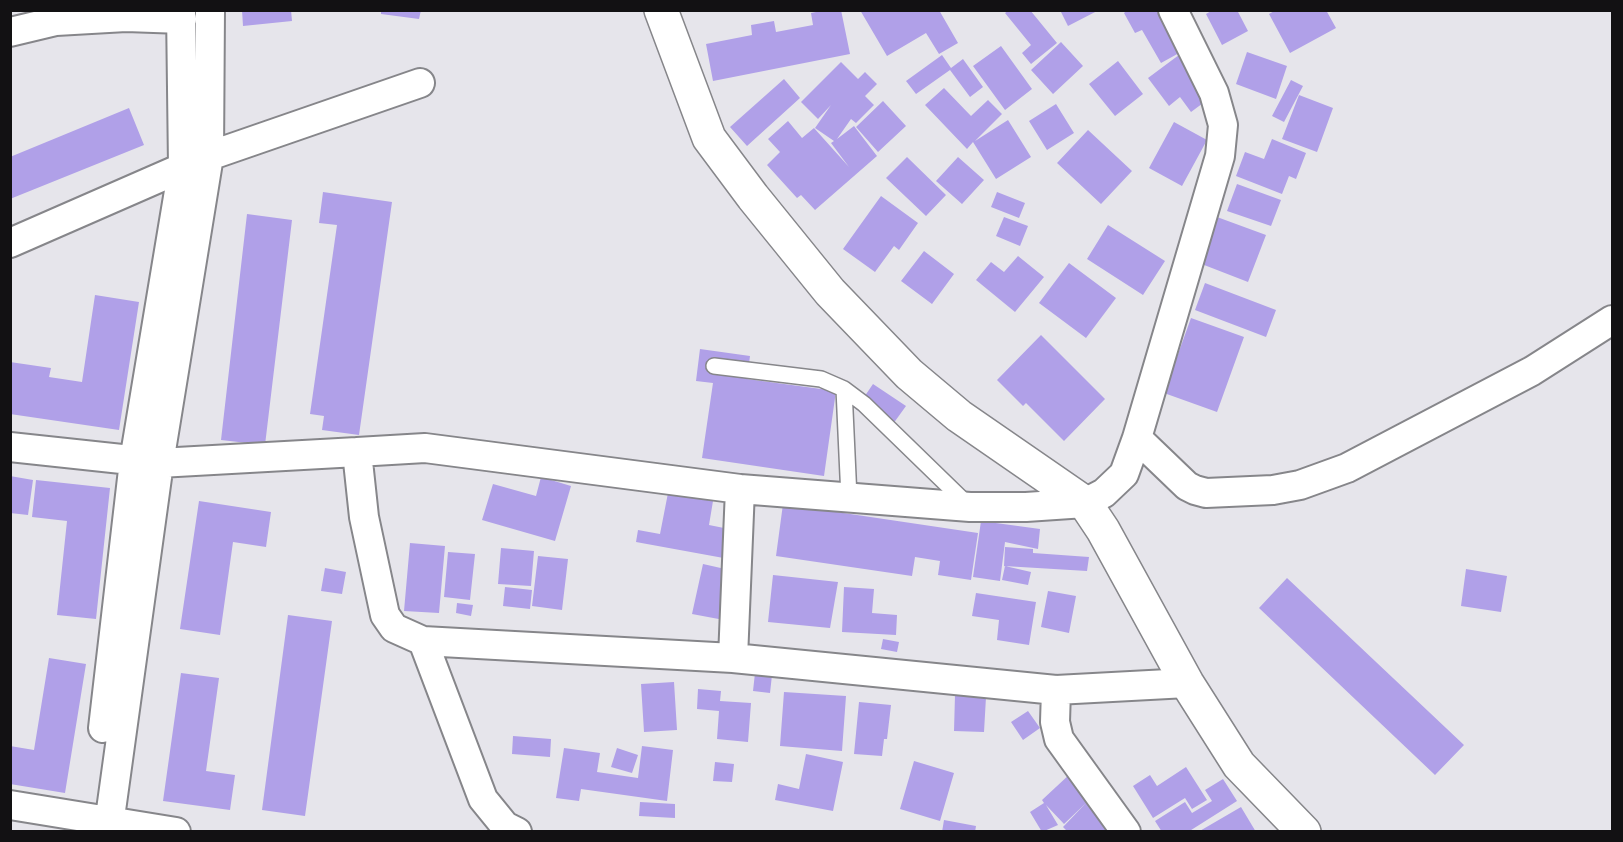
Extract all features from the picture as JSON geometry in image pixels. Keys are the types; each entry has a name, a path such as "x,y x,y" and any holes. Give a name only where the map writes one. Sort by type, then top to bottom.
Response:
{"main road":[{"path":"661,10 709,138 830,292 909,374 959,416 1085,503 1113,548 1187,683 1239,765 1304,831"}],"street":[{"path":"147,462 209,156 210,10"},
{"path":"10,447 147,462 425,448 740,489 970,507 1026,507 1085,503 1104,493 1124,474 1137,438 1220,156 1223,125 1215,93 1173,10"},
{"path":"10,32 56,16 126,18 181,15 183,167 100,826"},
{"path":"10,243 209,156 420,83"},
{"path":"1137,438 1186,486 1195,490 1206,493 1262,491 1300,485 1347,468 1532,371 1612,320"},
{"path":"357,452 364,517 385,615 394,628 423,641 733,658 1056,690 1187,683"},
{"path":"733,658 740,489"},
{"path":"423,641 483,799 505,826 517,831"},
{"path":"1056,690 1055,722 1059,739 1126,831"},
{"path":"10,805 100,826 176,831"}],"lane":[{"path":"714,366 821,379 844,388 864,404 970,507"},
{"path":"844,388 849,498"}],"building":[{"path":"242,10 291,10 292,21 243,26"},
{"path":"381,10 421,10 419,19 381,14"},
{"path":"841,10 850,54 713,81 706,44 752,35 751,25 774,21 776,32 813,25 811,13"},
{"path":"860,10 939,10 958,43 939,54 926,33 887,56"},
{"path":"1009,10 1030,10 1057,43 1031,64 1022,53 1031,45 1005,13"},
{"path":"1060,10 1099,10 1068,26"},
{"path":"1127,10 1169,10 1190,47 1161,63 1142,30 1135,33 1124,13"},
{"path":"1213,10 1237,10 1248,31 1222,45 1206,14"},
{"path":"1276,10 1326,10 1336,28 1290,53 1269,14"},
{"path":"1061,42 1083,66 1053,94 1031,70"},
{"path":"1001,46 1032,89 1005,110 973,66"},
{"path":"1187,49 1218,92 1191,112 1180,97 1169,106 1148,78"},
{"path":"1247,52 1287,66 1276,99 1236,84"},
{"path":"942,55 951,68 963,59 983,87 970,97 950,70 916,94 906,81"},
{"path":"1118,61 1143,94 1115,116 1089,84"},
{"path":"841,62 858,79 865,72 877,84 865,96 874,105 856,123 851,119 837,139 854,126 877,156 815,210 801,195 797,198 767,165 780,152 768,139 788,121 802,138 814,128 849,167 831,143 834,141 815,128 831,105 818,119 801,102"},
{"path":"784,79 800,98 747,146 730,127"},
{"path":"1291,80 1303,86 1284,122 1272,116"},
{"path":"944,88 971,116 988,100 1002,114 975,141 1008,120 1031,157 996,179 973,142 967,149 925,105"},
{"path":"1299,95 1333,108 1317,152 1282,139"},
{"path":"883,101 906,126 878,152 856,127"},
{"path":"1056,104 1074,133 1047,150 1029,121"},
{"path":"129,108 144,145 10,199 10,157"},
{"path":"1174,122 1207,140 1182,186 1149,168"},
{"path":"1088,130 1132,171 1101,204 1057,163"},
{"path":"1272,139 1306,153 1296,179 1289,176 1282,194 1236,176 1245,152 1264,159"},
{"path":"907,157 946,195 926,216 886,178"},
{"path":"958,157 984,180 962,204 936,181"},
{"path":"1237,184 1281,200 1271,226 1227,211"},
{"path":"323,192 392,202 359,435 322,430 324,416 310,414 337,225 319,223"},
{"path":"997,192 1025,203 1019,218 991,207"},
{"path":"881,196 918,223 899,250 894,246 875,272 843,249"},
{"path":"247,214 292,220 265,445 221,440"},
{"path":"1004,217 1028,226 1020,246 996,236"},
{"path":"1217,217 1266,235 1248,282 1199,263"},
{"path":"1108,225 1165,261 1143,295 1087,259"},
{"path":"924,251 954,274 932,304 901,281"},
{"path":"1018,256 1044,277 1015,312 976,280 991,262 1004,272"},
{"path":"1069,263 1116,298 1086,338 1039,303"},
{"path":"1205,283 1276,310 1266,337 1195,310"},
{"path":"95,295 139,302 119,430 10,414 10,362 51,368 49,377 82,382"},
{"path":"1191,318 1244,337 1217,412 1164,393"},
{"path":"1041,335 1105,399 1064,441 1026,403 1023,406 997,380"},
{"path":"700,349 750,356 747,379 836,391 824,476 702,458 713,383 696,381"},
{"path":"873,384 906,406 893,424 868,418 856,409"},
{"path":"10,476 33,480 28,515 10,513"},
{"path":"541,477 571,486 555,541 482,520 493,484 536,496"},
{"path":"36,480 110,488 96,619 57,615 67,521 32,517"},
{"path":"668,493 713,501 709,525 734,530 729,559 636,542 638,530 660,534"},
{"path":"199,501 271,512 266,547 233,542 220,635 180,629"},
{"path":"783,504 978,533 971,580 938,575 940,561 915,557 912,576 776,556"},
{"path":"981,521 1040,529 1038,549 1005,542 1000,581 973,577"},
{"path":"410,543 445,546 439,613 404,611"},
{"path":"1005,547 1033,549 1033,553 1089,557 1087,571 1004,566"},
{"path":"501,548 534,551 531,586 498,584"},
{"path":"448,552 475,554 470,600 444,597"},
{"path":"538,556 568,559 562,610 532,606"},
{"path":"703,564 734,571 724,620 692,614"},
{"path":"1005,566 1031,572 1028,585 1002,580"},
{"path":"325,568 346,572 342,594 321,591"},
{"path":"1466,569 1507,576 1501,612 1461,606"},
{"path":"773,575 838,582 830,628 768,622"},
{"path":"1287,578 1464,745 1435,775 1259,608"},
{"path":"505,587 532,590 530,609 503,606"},
{"path":"844,587 874,589 872,613 897,615 896,635 842,632"},
{"path":"1048,591 1076,596 1069,633 1041,627"},
{"path":"976,593 1036,602 1029,645 997,640 999,620 972,616"},
{"path":"457,603 473,605 471,616 456,613"},
{"path":"288,615 332,621 305,816 262,810"},
{"path":"883,639 899,642 897,652 881,649"},
{"path":"49,658 86,664 65,793 10,784 10,746 34,750"},
{"path":"181,673 219,678 206,771 235,775 230,810 163,801"},
{"path":"755,673 772,675 770,693 753,691"},
{"path":"674,682 677,730 644,732 641,684"},
{"path":"698,689 721,691 720,701 751,703 748,742 717,739 719,711 697,709"},
{"path":"784,692 846,696 842,751 780,746"},
{"path":"955,695 986,697 984,732 954,731"},
{"path":"859,702 891,705 887,739 884,739 882,756 854,754"},
{"path":"1028,711 1040,728 1023,740 1011,722"},
{"path":"513,736 551,739 550,757 512,754"},
{"path":"642,746 673,750 667,801 581,789 579,801 556,798 564,748 600,753 597,772 638,778"},
{"path":"617,748 638,755 632,773 611,767"},
{"path":"806,754 843,762 833,811 775,800 778,784 799,789"},
{"path":"914,761 954,773 940,821 900,809"},
{"path":"715,762 734,764 732,782 713,781"},
{"path":"1186,767 1207,800 1192,809 1185,798 1153,818 1133,786 1150,775 1157,786"},
{"path":"1071,773 1111,822 1105,829 1108,832 1068,832 1063,827 1086,803 1064,824 1046,805 1058,825 1042,832 1030,812 1044,803 1042,800"},
{"path":"1223,779 1237,801 1188,832 1162,832 1155,821 1185,802 1192,813 1212,801 1205,790"},
{"path":"640,802 675,804 675,818 639,816"},
{"path":"1241,807 1256,832 1198,832"},
{"path":"944,820 976,826 975,832 942,832"}]}
